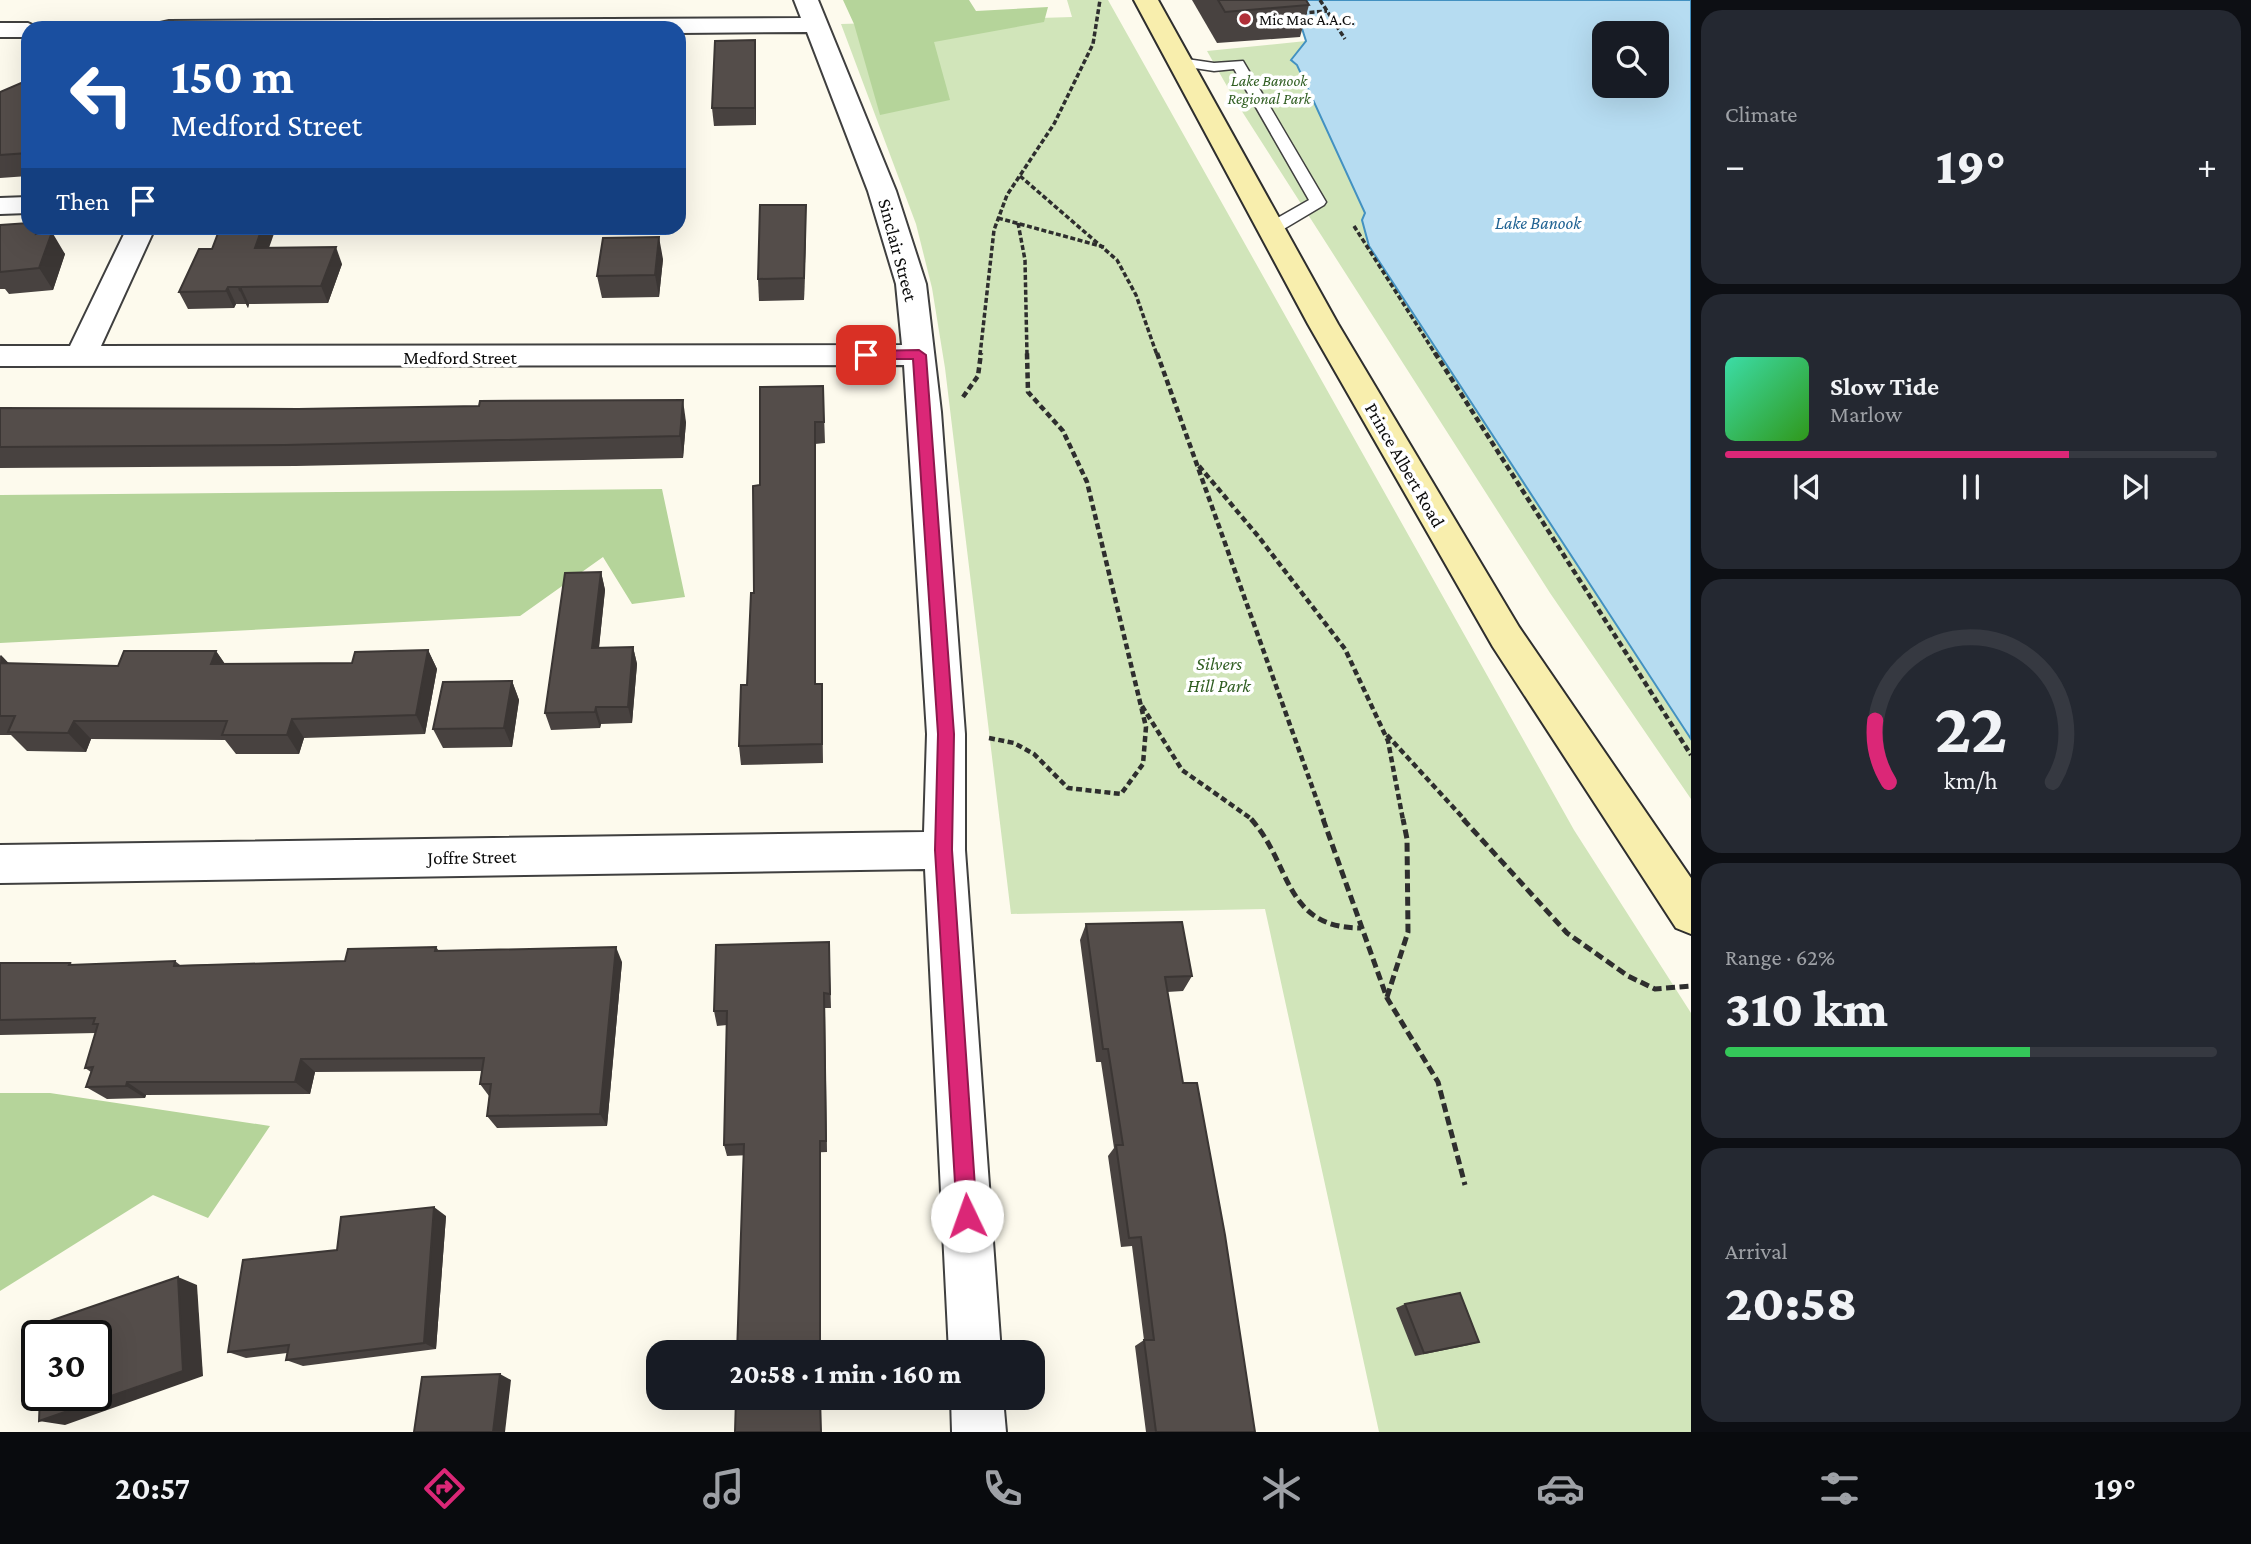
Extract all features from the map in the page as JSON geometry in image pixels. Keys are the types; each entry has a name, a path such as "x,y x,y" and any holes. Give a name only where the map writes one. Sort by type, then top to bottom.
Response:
{"main road":[{"name":"Prince Albert Road","path":"1146,0 1271,229 1506,637 1691,914"}],"street":[{"path":"248,21 259,0"},
{"path":"509,21 810,13"},
{"name":"Sinclair Street","path":"810,13 882,191 911,284 925,412 946,734 944,850 952,943 974,1340"},
{"path":"0,30 21,30"},
{"path":"0,206 21,205"},
{"path":"81,355 138,235"},
{"name":"Medford Street","path":"0,356 919,355"},
{"name":"Joffre Street","path":"0,864 944,850"},
{"path":"978,1410 979,1432"}],"lane":[{"path":"1180,62 1214,68 1238,64 1318,202 1271,229"}],"path":[{"path":"925,412 966,397 978,376 991,255 998,218 1007,195 1054,124 1093,44 1100,0"},
{"path":"1320,0 1345,39"},
{"path":"1297,13 1327,11"},
{"path":"1020,176 1117,260 1136,295 1387,998 1438,1082 1465,1185"},
{"path":"998,218 1104,247"},
{"path":"946,734 1011,741 1040,756 1068,788 1121,794 1143,764 1146,727 1087,482 1063,431 1028,392 1025,260 1018,223"},
{"path":"1354,226 1691,755"},
{"path":"1195,462 1258,536 1345,649 1388,741 1407,839 1408,932 1387,998"},
{"path":"1140,702 1182,770 1253,820 1275,856 1289,887 1314,918 1336,928 1361,928"},
{"path":"1383,730 1567,933 1628,976 1656,989 1691,986"}],"green space":[{"path":"843,0 969,0 976,11 1048,7 1044,22 934,42 950,100 880,115 854,24"},
{"name":"Silvers Hill Park","path":"1067,0 1108,0 1574,830 1691,1013 1691,1432 1379,1432 1265,909 1011,914 945,368 932,288 916,224 841,24 1072,17"},
{"name":"Lake Banook Regional Park","path":"1306,41 1291,60 1297,65 1365,213 1362,220 1369,246 1691,739 1691,799 1550,593 1236,102 1207,51"},
{"path":"662,489 685,597 632,604 603,557 520,616 0,643 0,495"},
{"path":"0,1093 50,1093 270,1126 208,1218 153,1195 0,1291"}],"water":[{"name":"Lake Banook","path":"1288,0 1691,0 1691,739 1369,246 1362,220 1365,213 1297,65 1291,60 1306,41 1297,13"}],"building":[{"path":"1218,0 1306,0 1309,5 1225,12"},
{"path":"755,40 755,108 712,108 715,41"},
{"path":"21,83 21,154 0,155 0,92"},
{"path":"760,205 806,205 804,278 758,279"},
{"path":"21,224 21,235 51,235 39,268 0,272 0,225"},
{"path":"217,235 260,235 255,248 336,247 321,286 241,287 240,291 239,287 228,287 226,291 179,292 199,249 212,249"},
{"path":"659,237 655,275 597,276 603,238"},
{"path":"823,386 824,422 815,422 815,684 822,684 822,744 739,746 741,685 747,685 751,593 754,593 753,486 760,485 760,387"},
{"path":"683,400 680,436 285,445 0,447 0,408 298,409 479,406 480,401"},
{"path":"601,572 592,648 633,647 628,707 596,707 595,712 545,713 565,573"},
{"path":"428,650 416,715 292,719 287,735 222,735 227,721 74,721 68,733 8,732 15,716 0,716 0,663 118,666 124,651 216,651 211,664 352,663 355,652"},
{"path":"512,681 504,728 433,729 443,682"},
{"path":"1182,922 1192,976 1165,977 1183,1083 1197,1083 1225,1235 1255,1432 1156,1432 1144,1340 1154,1340 1141,1237 1129,1238 1116,1145 1123,1145 1108,1049 1103,1049 1086,924"},
{"path":"829,942 830,994 824,993 826,1141 820,1141 820,1340 737,1340 744,1144 724,1145 727,1011 714,1011 716,945"},
{"path":"436,947 435,951 616,947 600,1114 487,1116 491,1084 480,1084 484,1058 301,1059 295,1082 127,1082 126,1086 86,1087 93,1067 85,1068 98,1024 93,1024 95,1018 0,1020 0,963 70,963 69,965 175,961 174,966 345,961 348,949"},
{"path":"434,1207 424,1343 286,1360 289,1345 228,1352 243,1260 337,1250 341,1217"},
{"path":"178,1277 183,1371 112,1396 112,1320 53,1320"},
{"path":"1460,1293 1479,1342 1424,1353 1405,1304"},
{"path":"500,1374 493,1432 414,1432 422,1377"},
{"path":"736,1410 820,1410 821,1432 735,1432"},
{"path":"39,1411 68,1411 39,1421"}],"place":[{"name":"Mic Mac A.A.C.","path":"1245,19"}],"route":[{"path":"866,355 919,355 946,734 944,850 952,943 967,1216"}]}
